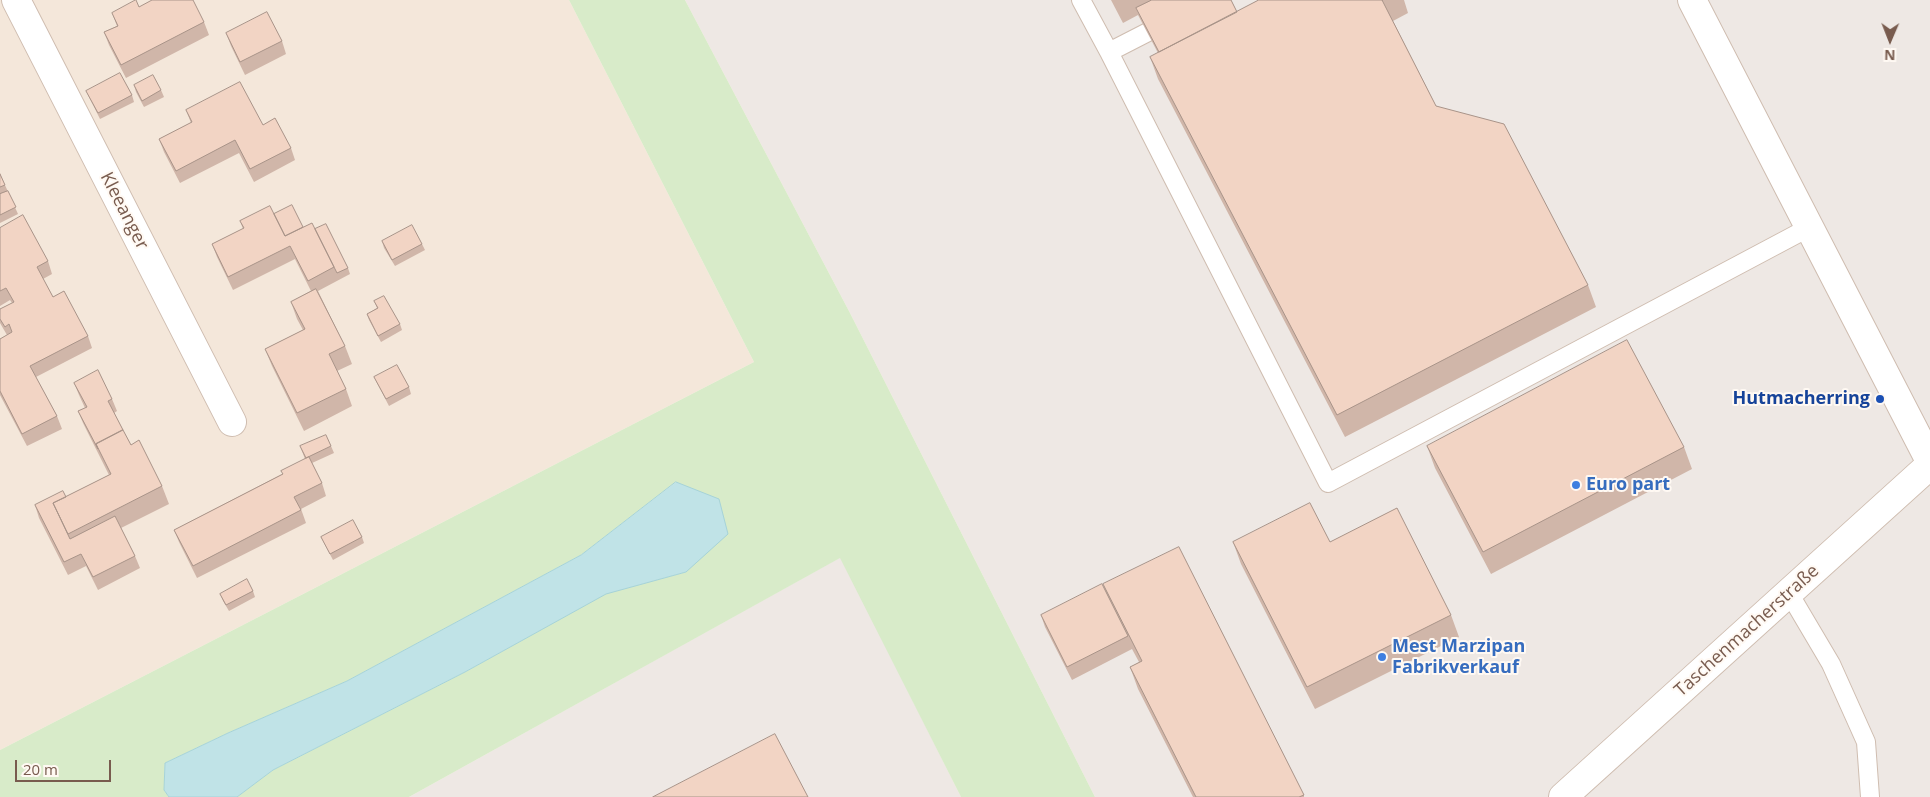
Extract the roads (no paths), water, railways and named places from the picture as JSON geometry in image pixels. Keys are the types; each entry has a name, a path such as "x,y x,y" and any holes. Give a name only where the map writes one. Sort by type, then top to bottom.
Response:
{"street":[{"name":"Kleeanger","path":"16,0 232,422"},
{"path":"1692,0 1930,461"},
{"name":"Taschenmacherstraße","path":"1574,793 1930,465"}],"lane":[{"path":"1081,0 1328,483 1810,227"},
{"path":"1109,52 1148,32"},
{"path":"1789,593 1831,664 1866,742 1870,797"}],"water":[{"path":"676,482 719,499 728,534 686,572 606,594 465,672 273,770 237,797 169,797 164,790 165,763 347,681 581,555"}],"place":[{"name":"Hutmacherring","path":"1880,399"},
{"name":"Euro part","path":"1576,485"},
{"name":"Mest Marzipan Fabrikverkauf","path":"1382,657"}]}
